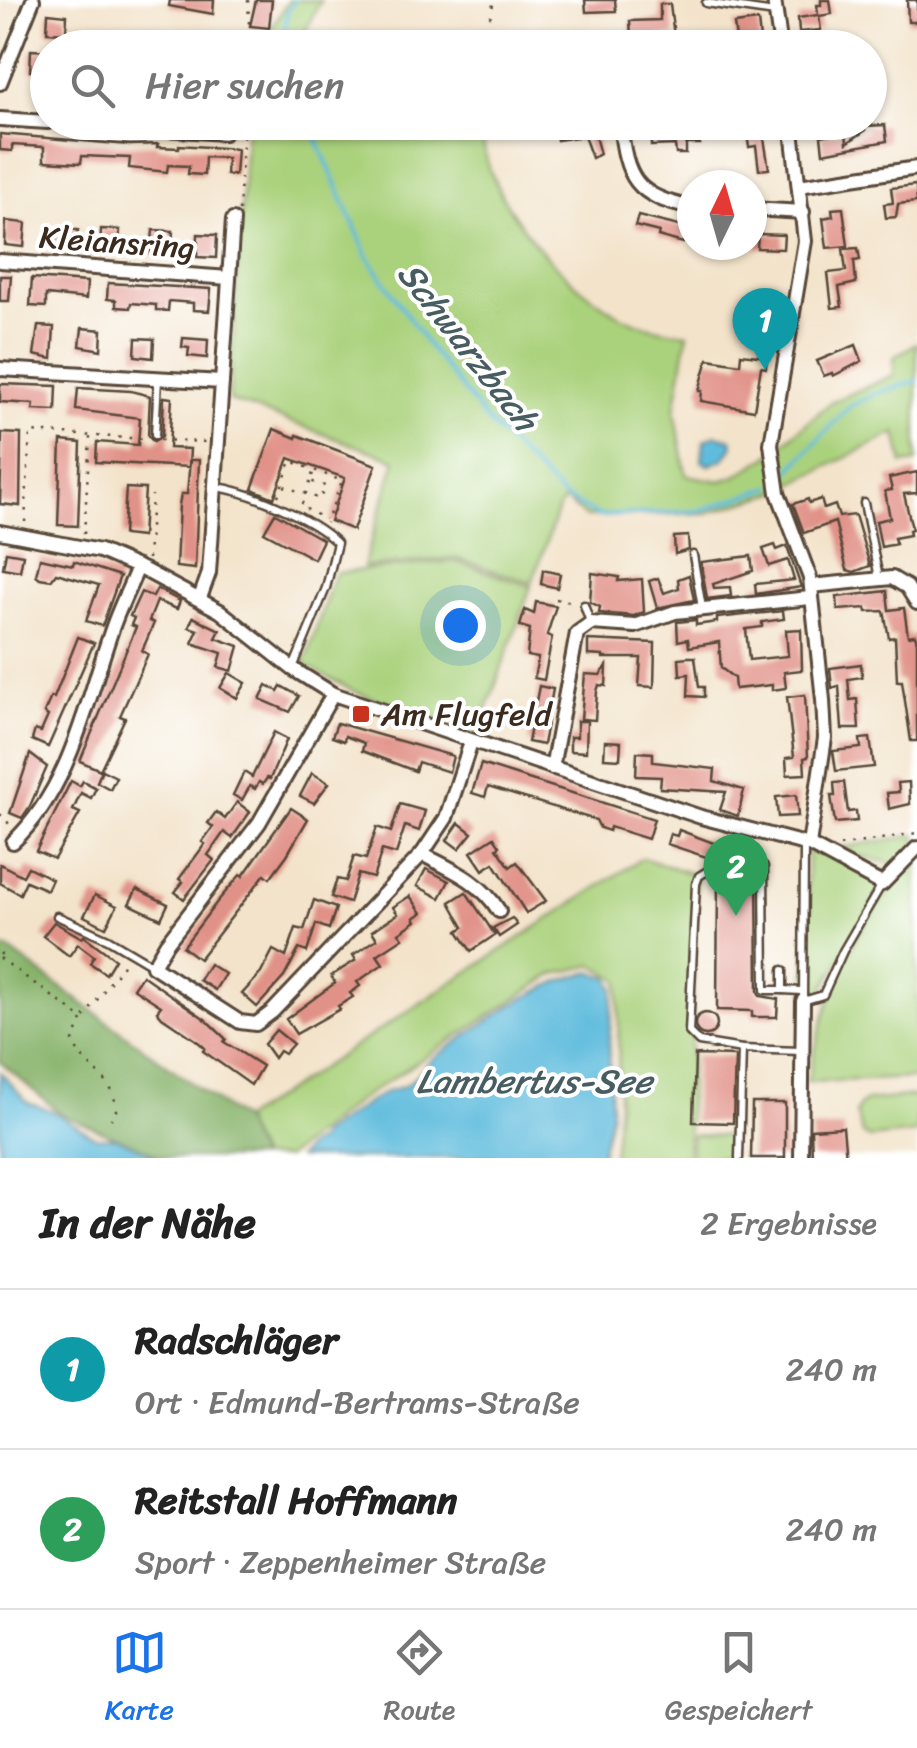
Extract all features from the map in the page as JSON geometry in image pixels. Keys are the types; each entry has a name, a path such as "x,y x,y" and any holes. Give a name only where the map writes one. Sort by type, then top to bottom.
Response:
{"street":[{"path":"0,83 33,0"},
{"path":"0,119 30,121"},
{"path":"622,140 626,167 636,183 658,200 677,204"},
{"path":"793,140 804,212 801,276 771,444 778,493 798,540 811,592 825,738 806,845"},
{"path":"799,186 917,168"},
{"path":"767,210 804,212"},
{"path":"200,598 209,573 233,220"},
{"name":"Kleiansring","path":"0,261 229,278"},
{"path":"0,369 222,382"},
{"path":"0,532 83,547 140,568 200,598 293,670 332,694 701,817 806,845 882,884 917,848"},
{"path":"16,839 39,814 64,766 89,706 111,630 140,568"},
{"path":"552,768 577,633 590,623 635,626 675,612 892,578 900,581 917,602"},
{"path":"332,694 260,823 153,966 240,1022 256,1024 272,1012 422,854 446,818 472,742"},
{"path":"422,854 477,883 488,892 499,911"},
{"path":"801,1158 802,996"}],"lane":[{"path":"706,3 775,7"},
{"path":"155,435 158,378"},
{"path":"215,487 274,506 336,543 318,611 293,670"},
{"path":"864,503 879,579"},
{"path":"692,555 702,609"},
{"path":"584,605 590,623"},
{"path":"802,996 806,845"},
{"path":"802,1051 742,1049 700,1042 689,1032 699,876 722,864 756,863 764,868 765,990 802,996 823,995 882,884"},
{"path":"57,916 153,966"},
{"path":"783,970 783,990"},
{"path":"739,1158 742,1049"}],"path":[{"path":"248,0 249,30"},
{"path":"487,30 494,0"},
{"path":"233,220 238,220 243,140"},
{"path":"24,536 30,432 218,443"},
{"path":"83,547 90,436"},
{"path":"274,506 291,462 342,481 323,532"},
{"path":"314,470 302,506 328,520"},
{"path":"282,486 320,499 325,486 310,481"},
{"path":"140,568 148,559 152,495"},
{"path":"304,522 310,511"},
{"path":"556,599 584,605"},
{"path":"0,814 16,839"},
{"path":"841,846 917,833"},
{"path":"111,1119 116,1111 111,1086 77,1052 73,1041 83,1018 131,954"},
{"path":"0,956 83,1018"}],"green space":[{"path":"289,0 321,0 306,30 270,30"},
{"path":"246,140 483,140 493,178 507,205 568,278 622,317 650,327 688,333 675,410 686,475 720,481 734,477 766,458 831,402 894,375 894,357 917,343 917,462 903,464 896,433 771,494 706,513 586,517 565,500 558,509 532,583 455,558 363,567 396,460 229,400"},
{"path":"454,561 531,586 478,734 353,691 304,664 335,573"},
{"path":"917,835 917,846 900,866 833,849"},
{"path":"808,849 892,872 820,995 805,995"},
{"path":"642,858 697,875 687,1158 613,1158 618,1104 619,980 594,965 554,974 360,1099 286,1158 260,1158 242,1120"},
{"path":"917,858 917,1078 807,1082 824,1016 849,952 877,906"},
{"path":"0,949 8,949 242,1120 259,1158 165,1158 61,1114 0,1062"},
{"path":"917,1096 917,1133 870,1138 862,1134 856,1113 860,1105"},
{"path":"691,1135 728,1136 727,1158 691,1158"}],"water":[{"path":"716,435 732,439 733,446 724,459 709,465 702,461 704,441"},
{"name":"Lambertus-See","path":"590,972 609,977 614,988 609,1041 611,1112 600,1158 298,1158 320,1135 377,1097 405,1086 435,1057 509,1007 548,986"},
{"path":"0,1072 28,1103 52,1111 95,1137 116,1138 155,1158 0,1158"}],"building":[{"path":"170,0 214,0 213,14 169,6"},
{"path":"256,0 272,0 269,28 250,26"},
{"path":"585,0 615,0 616,11 586,12"},
{"path":"821,0 830,0 832,14 819,16 821,30 799,30 798,18 818,15 817,5 821,5"},
{"path":"907,0 917,0 917,22 908,22"},
{"path":"660,4 670,4 673,30 631,30 630,21 660,20"},
{"path":"48,13 67,15 66,30 47,30"},
{"path":"758,21 759,30 735,30 734,24"},
{"path":"0,134 30,137 30,140 237,149 235,175 226,175 227,158 205,157 204,175 188,174 189,166 168,165 167,172 129,168 130,158 82,156 81,163 44,161 44,147 12,145 12,151 0,150"},
{"path":"585,140 596,140 600,154 592,158"},
{"path":"651,140 699,140 700,144 686,144 686,154 676,154 675,145 651,146"},
{"path":"748,140 764,140 769,169 759,170 756,146 749,147"},
{"path":"821,140 887,141 823,153"},
{"path":"916,185 917,202 898,204 896,217 886,218 884,204 893,203 891,188"},
{"path":"843,208 848,246 827,248 823,218 833,216 832,209"},
{"path":"638,216 677,226 677,241 658,236 659,232 635,226"},
{"path":"6,221 26,223 24,247 5,245"},
{"path":"56,228 78,230 74,250 55,248"},
{"path":"101,229 120,230 118,252 100,251"},
{"path":"153,230 173,231 171,255 151,254"},
{"path":"198,234 217,235 216,258 197,257"},
{"path":"767,234 784,235 783,249 767,248"},
{"path":"858,248 860,260 854,261 856,283 839,287 842,307 832,308 828,273 846,271 843,249"},
{"path":"0,276 11,276 9,301 0,301"},
{"path":"32,278 87,282 86,299 46,295 46,307 30,306"},
{"path":"108,283 211,289 209,311 193,310 193,303 169,301 168,311 156,310 156,305 131,303 130,308 116,307 116,300 107,299"},
{"path":"38,326 54,327 52,359 34,355"},
{"path":"82,328 102,330 101,350 80,346"},
{"path":"136,338 154,339 153,358 135,356"},
{"path":"183,338 208,340 207,358 188,356 189,348 182,347"},
{"path":"856,345 862,361 833,376 824,376 817,361"},
{"path":"741,354 767,357 766,368 761,367 754,410 701,401 699,391 708,359 740,364"},
{"path":"0,384 57,386 56,411 33,410 34,404 0,402"},
{"path":"78,388 150,396 148,436 154,442 162,436 164,397 172,398 169,448 190,449 189,467 96,462 97,442 138,445 140,418 76,410"},
{"path":"274,429 376,465 353,530 330,521 345,478 289,458 274,498 252,489"},
{"path":"2,433 21,434 20,506 0,504"},
{"path":"61,441 81,443 78,526 58,525"},
{"path":"190,460 199,460 195,569 176,567 179,505 181,494 187,494"},
{"path":"917,472 917,493 904,494 910,535 894,538 896,544 881,547 876,521 890,518 885,491 892,490 889,478"},
{"path":"126,488 145,489 142,537 123,535"},
{"path":"808,499 809,503 821,499 824,509 835,505 839,517 855,515 870,566 854,572 847,570 835,522 804,533 793,504"},
{"path":"275,513 323,540 314,559 264,532"},
{"path":"688,536 689,550 675,554 674,537"},
{"path":"775,545 777,550 787,546 801,587 756,594 755,584 794,580 788,560 769,566 763,549"},
{"path":"6,552 23,555 20,571 3,568"},
{"path":"751,556 753,571 713,584 714,588 730,587 731,596 707,599 701,562"},
{"path":"40,558 73,565 74,561 120,576 102,626 86,621 99,585 56,573 51,580 40,578 36,575"},
{"path":"543,570 560,574 557,588 541,584"},
{"path":"592,573 619,577 618,581 642,579 644,612 634,616 599,613 600,607 590,602"},
{"path":"689,575 694,600 657,608 649,581 658,578 664,593 679,588 678,579"},
{"path":"157,589 180,601 177,609 157,601 149,621 154,623 142,651 148,654 120,716 125,718 100,770 80,761 136,627 131,625 134,618 130,616 141,592 153,597"},
{"path":"887,591 889,610 904,608 908,636 915,635 917,642 917,741 911,741 902,681 897,681 895,637 889,638 884,611 838,610 837,597"},
{"path":"536,602 556,606 547,635 552,637 544,680 534,678 538,658 527,656 530,629 520,626 525,610 534,614"},
{"path":"783,611 784,619 746,629 749,660 788,656 786,630 801,629 802,670 784,672 786,688 772,690 772,685 735,689 734,678 721,668 719,642 689,647 688,639 678,641 677,622 696,620 696,625 717,622 717,618"},
{"path":"193,617 220,630 216,638 239,646 232,671 218,667 222,653 192,643 198,630 189,627"},
{"path":"78,637 94,643 48,747 32,740 35,730 41,732 48,716 44,713 51,697 54,698"},
{"path":"588,640 655,643 654,687 639,686 641,658 588,655"},
{"path":"695,657 704,697 688,696 689,674 680,675 679,658"},
{"path":"861,664 862,677 848,679 850,700 857,699 859,729 842,729 839,686 832,688 830,668"},
{"path":"607,666 606,686 599,685 597,691 595,720 581,719 585,674 600,675"},
{"path":"229,673 246,683 237,698 220,688"},
{"path":"267,685 278,691 281,686 299,696 290,712 260,699"},
{"path":"539,686 553,689 543,745 528,742"},
{"path":"805,695 805,774 787,775 786,758 794,757 787,697"},
{"path":"577,721 587,721 586,752 570,751 570,737 577,737"},
{"path":"337,723 453,756 449,772 418,762 415,771 362,751 364,743 345,736 344,741 332,737"},
{"path":"274,732 287,739 270,779 259,782 255,789 250,786 242,800 233,795 244,772 252,777"},
{"path":"870,738 874,767 836,771 833,751 861,748 860,739"},
{"path":"605,741 621,742 620,759 604,758"},
{"path":"637,752 653,753 653,762 715,769 714,781 744,790 738,816 720,810 726,792 660,788 661,777 636,776"},
{"path":"30,754 47,767 22,818 10,813"},
{"path":"481,764 654,819 648,839 610,827 609,831 600,828 596,820 488,787 485,797 472,793"},
{"path":"102,770 116,777 110,789 97,782"},
{"path":"312,773 329,783 314,803 300,796"},
{"path":"71,781 80,786 83,781 96,788 91,798 81,793 73,810 80,813 54,859 36,851"},
{"path":"844,782 848,812 856,811 857,821 835,823 831,796 835,796 834,783"},
{"path":"909,782 910,804 889,809 887,793 899,792 898,783"},
{"path":"796,795 798,816 778,817 776,797"},
{"path":"237,802 250,812 232,838 224,832 208,855 214,860 184,899 175,892 183,882 179,879 205,844 202,842 213,827 208,823 216,812 225,819"},
{"path":"400,804 425,811 419,831 405,826 396,854 382,850 373,878 358,874 349,903 331,897 337,879 346,881 354,856 366,859 377,827 391,832"},
{"path":"291,808 308,819 287,855 270,878 265,874 199,959 183,947 217,902 243,876"},
{"path":"459,823 472,833 459,849 447,840"},
{"path":"679,830 719,845 715,860 667,844 670,834 677,836"},
{"path":"494,837 510,867 517,862 546,901 526,913 494,863 483,870 471,852"},
{"path":"0,864 23,876 28,867 52,879 47,890 26,881 20,894 0,883"},
{"path":"426,869 449,881 440,898 417,886"},
{"path":"718,875 757,875 758,991 760,996 778,999 777,1017 752,1017 752,1011 717,1010"},
{"path":"137,889 168,904 161,919 129,904"},
{"path":"466,892 495,935 471,951 458,931 464,927 450,902"},
{"path":"95,895 117,906 106,927 84,916"},
{"path":"410,896 422,913 399,933 403,938 377,955 383,964 357,982 360,986 350,993 353,997 338,1006 340,1009 296,1034 286,1019 335,983 331,976 356,960 353,955 377,939 372,931 398,914 393,907"},
{"path":"314,900 336,908 329,929 316,924 307,952 299,949 284,977 257,1007 242,994 261,973 273,950 286,957 296,928 304,930"},
{"path":"512,918 517,925 499,937 493,928"},
{"path":"54,922 84,936 115,959 106,974 90,963 94,956 78,944 69,956 43,936"},
{"path":"209,964 225,974 215,990 199,980"},
{"path":"142,975 205,1019 226,1039 224,1042 262,1066 251,1085 203,1051 205,1048 196,1040 162,1017 157,1011 161,1006 133,988"},
{"path":"702,1013 710,1013 717,1024 710,1035 702,1035 695,1028 695,1020"},
{"path":"276,1030 293,1044 274,1058 264,1044"},
{"path":"695,1055 735,1056 733,1123 693,1122"},
{"path":"752,1103 785,1103 785,1158 751,1158"},
{"path":"843,1127 846,1158 812,1158 811,1129"}],"waterway":[{"name":"Schwarzbach","path":"284,30 287,12 295,0"},
{"name":"Schwarzbach","path":"317,140 368,257 426,343 488,422 562,496 598,516 698,511 772,487"},
{"name":"Schwarzbach","path":"779,481 850,406 917,381"}],"place":[{"name":"Radschläger","path":"765,370"},
{"name":"Am Flugfeld","path":"361,714"},
{"name":"Reitstall Hoffmann","path":"736,916"}]}
